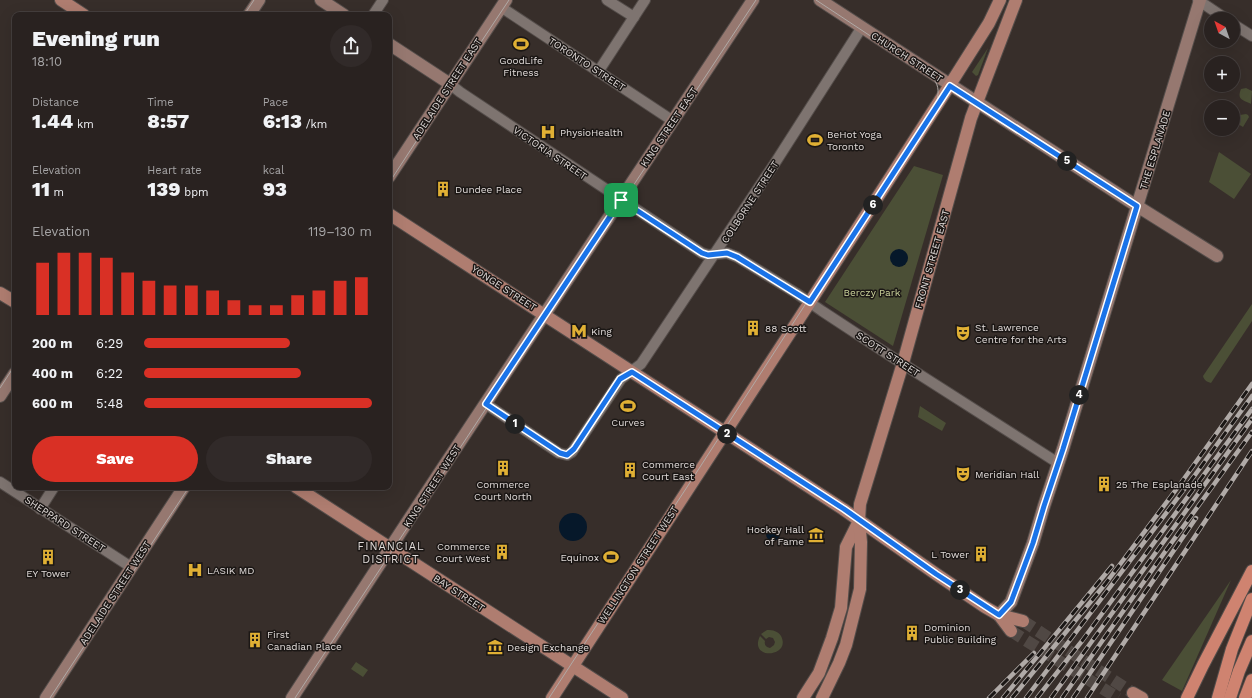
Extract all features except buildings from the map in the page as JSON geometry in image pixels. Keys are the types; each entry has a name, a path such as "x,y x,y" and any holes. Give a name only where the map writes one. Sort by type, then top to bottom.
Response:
{"highway":[{"path":"1187,698 1203,664 1252,571"},
{"path":"1218,698 1232,649 1252,599"},
{"path":"1230,698 1239,671 1252,642"},
{"path":"1236,698 1252,652"},
{"path":"1245,698 1252,680"}],"main road":[{"path":"61,0 79,12"},
{"path":"251,12 259,0"},
{"path":"321,0 339,12"},
{"name":"KING STREET EAST","path":"545,315 753,0"},
{"name":"CHURCH STREET","path":"820,0 950,86 1216,256"},
{"path":"950,86 989,23 1000,0"},
{"name":"FRONT STREET EAST","path":"859,521 860,504 903,363 971,118 1016,0"},
{"name":"THE ESPLANADE","path":"999,615 1011,602 1033,543 1199,0"},
{"name":"ADELAIDE STREET EAST","path":"392,172 503,4"},
{"name":"VICTORIA STREET","path":"392,46 450,84"},
{"name":"WELLINGTON STREET WEST","path":"552,698 950,86"},
{"name":"YONGE STREET","path":"392,216 844,509 936,574 999,615 1011,631"},
{"path":"0,293 12,300"},
{"name":"KING STREET WEST","path":"292,698 545,315"},
{"path":"0,396 12,378"},
{"name":"ADELAIDE STREET WEST","path":"46,698 182,490"},
{"name":"BAY STREET","path":"301,490 622,698"},
{"path":"802,698 819,672 832,638 841,608 846,546 859,521"},
{"path":"810,686 823,696 846,645 860,589 861,542 859,521"},
{"path":"843,593 858,595"},
{"name":"YONGE STREET","path":"999,615 1023,620"}],"street":[{"path":"375,12 383,0"},
{"path":"607,0 634,17"},
{"path":"598,72 646,0"},
{"path":"1199,0 1216,12"},
{"name":"TORONTO STREET","path":"503,4 598,72 673,121"},
{"name":"COLBORNE STREET","path":"486,404 560,453 565,455 570,454 620,379 632,372 641,364 715,254 862,28"},
{"path":"1240,28 1252,35"},
{"name":"VICTORIA STREET","path":"450,84 472,101 702,253 708,255 715,254"},
{"name":"SCOTT STREET","path":"715,254 727,253 737,257 810,302 1058,463"},
{"name":"SHEPPARD STREET","path":"0,482 131,567"},
{"path":"40,509 52,490"}],"green space":[{"path":"988,48 978,75 976,76 972,72"},
{"path":"1246,88 1252,91 1251,104 1240,98 1241,89"},
{"path":"1246,114 1249,117 1243,127 1240,125 1240,115"},
{"path":"1219,152 1251,174 1234,199 1209,182"},
{"name":"Berczy Park","path":"914,166 943,175 893,346 825,302"},
{"path":"1252,304 1252,321 1211,383 1207,381 1203,376"},
{"path":"920,406 946,423 942,431 918,417"},
{"path":"1231,580 1182,691 1162,680"},
{"path":"767,630 775,631 781,636 783,643 781,648 776,652 764,653 760,650 758,644 760,636 765,641 765,645 767,647 770,648 774,645 775,642 773,638 769,637 766,639 761,634"},
{"path":"356,662 368,670 363,677 351,669"}],"water":[{"path":"899,249 905,252 908,258 905,264 899,267 893,264 890,258 893,252"},
{"path":"573,513 583,517 587,527 583,537 573,541 563,537 559,527 563,517"},
{"path":"773,527 778,529 780,534 778,539 773,541 768,539 766,534 768,529"}],"tunnel":[{"path":"1023,621 1133,693"},
{"path":"1011,631 1118,698"}],"tram line":[{"path":"246,12 254,0"},
{"path":"392,178 509,0"},
{"path":"295,698 756,0"},
{"path":"549,698 937,101 938,88 936,82 931,76 816,0"},
{"path":"0,388 12,370"},
{"path":"50,698 187,490"}],"railway":[{"path":"1012,698 1106,583 1178,487 1252,384"},
{"path":"1026,698 1195,475 1252,396"},
{"path":"1037,698 1082,641 1252,409"},
{"path":"1051,698 1252,419"},
{"path":"1062,698 1252,432"},
{"path":"1087,698 1252,451"},
{"path":"1073,698 1196,518"},
{"path":"1003,698 1112,566"},
{"path":"989,698 1034,653"}],"place":[{"name":"GoodLife Fitness","path":"521,44"},
{"name":"PhysioHealth","path":"548,132"},
{"name":"BeHot Yoga Toronto","path":"815,140"},
{"name":"Dundee Place","path":"443,189"},
{"name":"88 Scott","path":"753,328"},
{"name":"King","path":"579,331"},
{"name":"St. Lawrence Centre for the Arts","path":"963,333"},
{"name":"Curves","path":"628,406"},
{"name":"Commerce Court North","path":"503,468"},
{"name":"Commerce Court East","path":"630,470"},
{"name":"Meridian Hall","path":"963,474"},
{"name":"25 The Esplanade","path":"1104,484"},
{"name":"Hockey Hall of Fame","path":"816,535"},
{"name":"Commerce Court West","path":"502,552"},
{"name":"L Tower","path":"981,554"},
{"name":"EY Tower","path":"48,557"},
{"name":"Equinox","path":"611,557"},
{"name":"LASIK MD","path":"195,570"},
{"name":"Dominion Public Building","path":"912,633"},
{"name":"First Canadian Place","path":"255,640"},
{"name":"Design Exchange","path":"495,647"}],"district":[{"name":"FINANCIAL DISTRICT","path":"391,552"}],"route":[{"path":"950,86 990,110 1137,206 1033,543 1011,602 999,615 936,574 844,509 632,372 620,379 572,452 567,455 560,453 486,404 621,200 702,253 708,255 727,253 737,257 810,302 950,86"}]}
